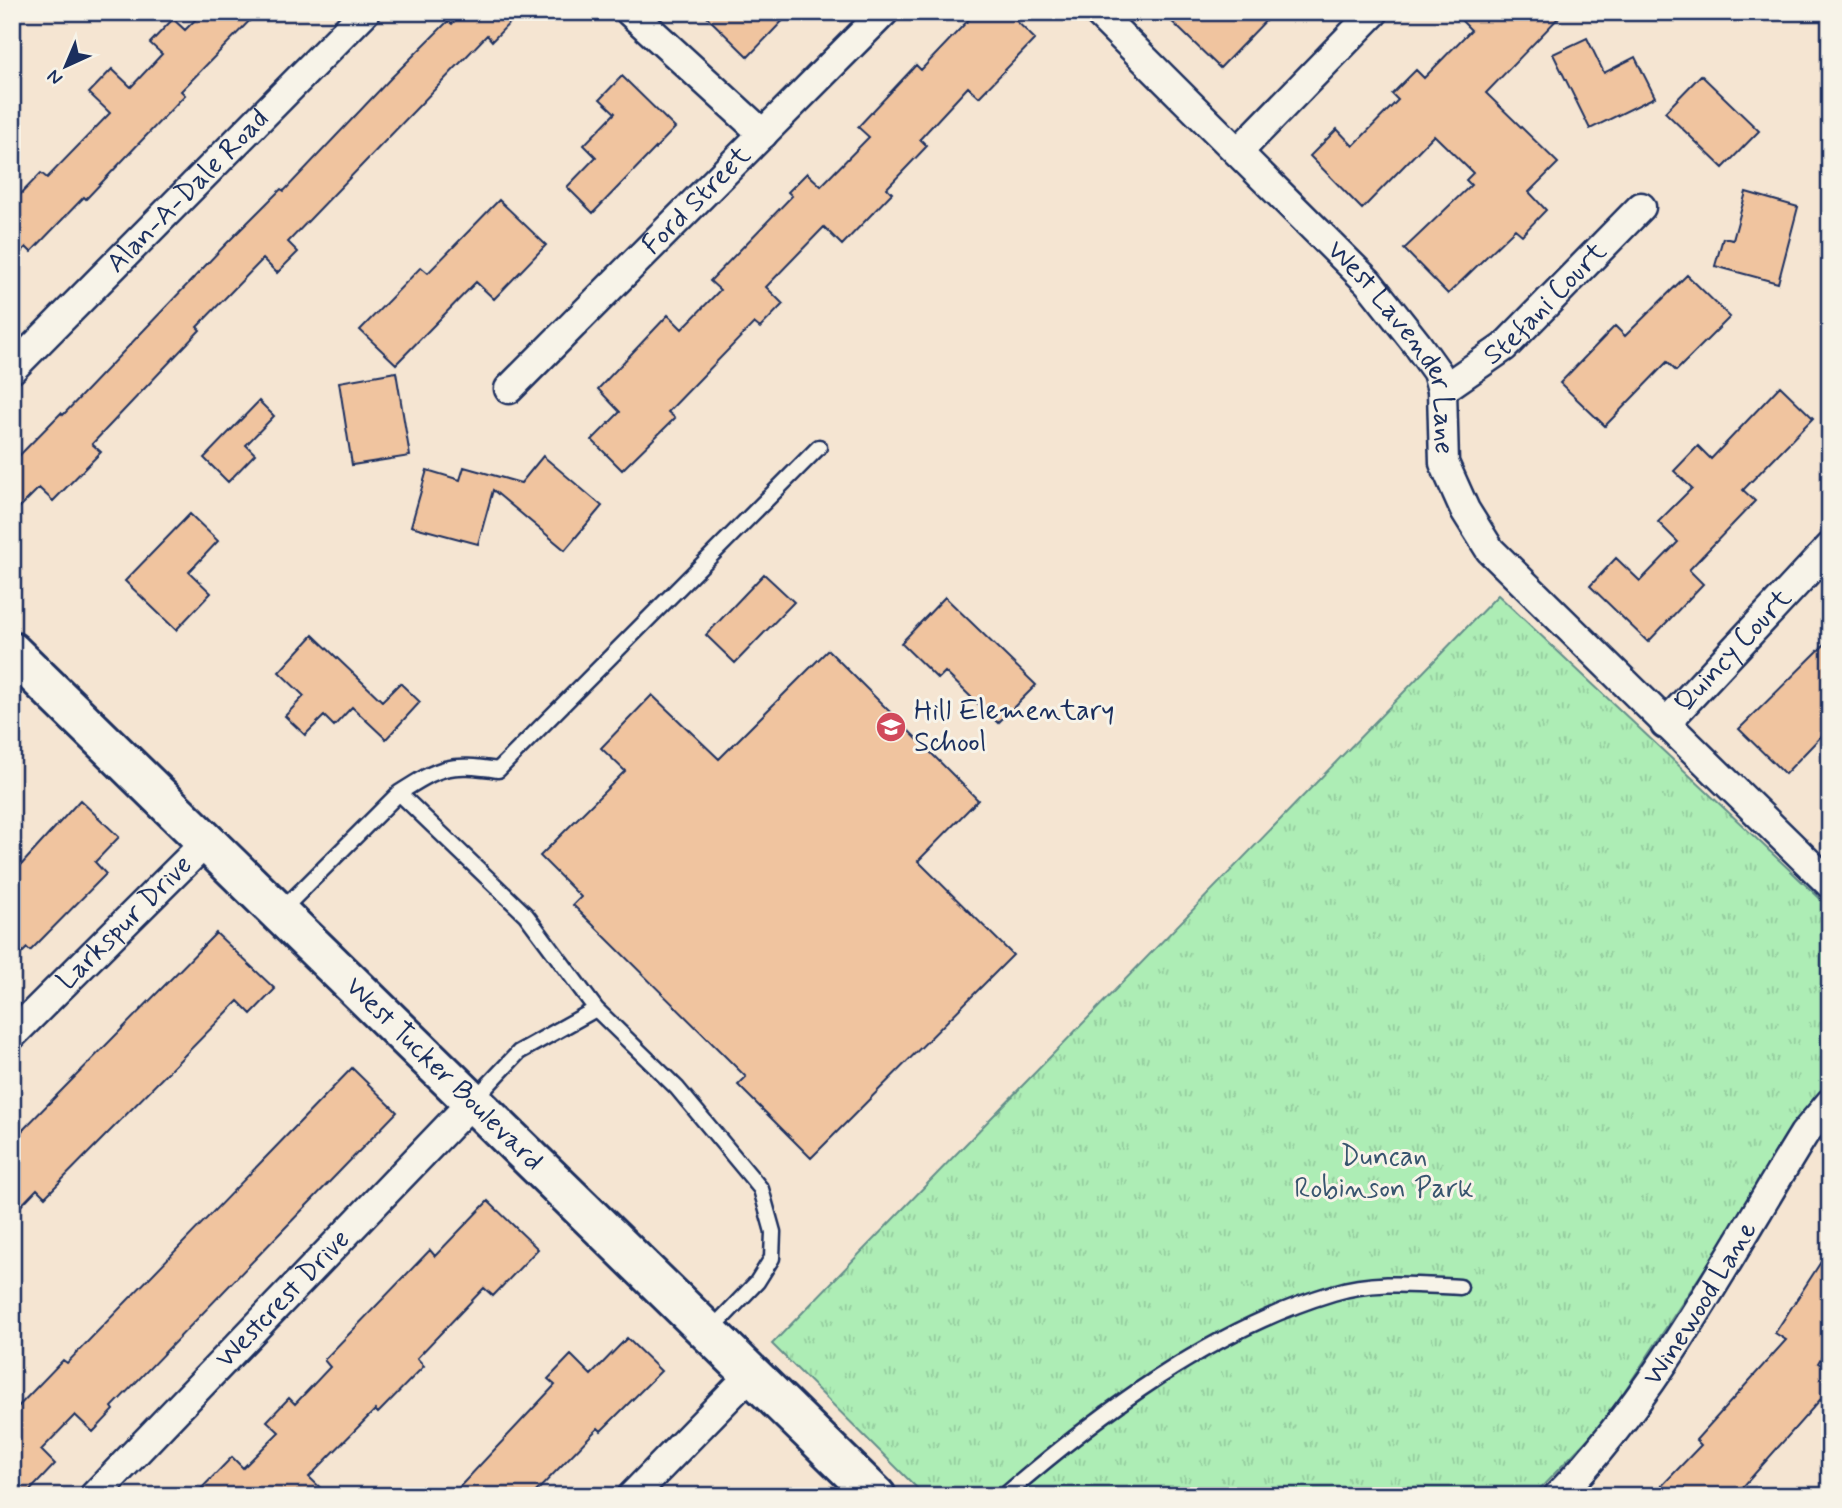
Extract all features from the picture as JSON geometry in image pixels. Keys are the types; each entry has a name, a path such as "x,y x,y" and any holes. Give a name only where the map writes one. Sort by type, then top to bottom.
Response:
{"street":[{"name":"Alan-A-Dale Road","path":"12,369 365,12"},
{"path":"629,12 763,134"},
{"name":"Ford Street","path":"509,389 884,12"},
{"name":"West Lavender Lane","path":"1097,12 1368,282 1437,372 1442,390 1444,463 1465,510 1490,550 1830,884"},
{"path":"1239,151 1374,12"},
{"name":"Stefani Court","path":"1442,390 1504,347 1641,207"},
{"name":"Quincy Court","path":"1665,724 1830,547"},
{"name":"West Tucker Boulevard","path":"12,652 208,840 876,1496"},
{"name":"Larkspur Drive","path":"12,1035 208,840"},
{"name":"Westcrest Drive","path":"94,1496 472,1101"},
{"name":"Winewood Lane","path":"1558,1496 1601,1451 1644,1390 1804,1134 1830,1104"},
{"path":"632,1496 750,1375"}],"lane":[{"path":"280,912 400,793 434,771 453,766 498,770 819,447"},
{"path":"400,793 526,915 596,1009 677,1088 761,1189 773,1232 772,1258 757,1282 708,1333"},
{"path":"472,1101 519,1052 596,1009"},
{"path":"1004,1496 1052,1454 1113,1410 1228,1337 1335,1292 1388,1284 1460,1287"}],"green space":[{"name":"Duncan Robinson Park","path":"1498,595 1830,908 1830,1090 1768,1172 1605,1421 1533,1496 925,1496 772,1344"}],"building":[{"path":"203,12 258,12 181,91 185,95 86,199 84,197 31,252 26,247 12,261 12,203 41,173 47,178 110,113 89,93 112,69 131,87 162,54 150,43 173,19 185,30"},
{"path":"463,12 520,12 492,41 487,35 288,242 298,252 277,273 263,259 197,327 200,330 92,444 101,452 53,501 39,488 12,515 12,463 61,413 63,415 281,189 284,191 448,21 452,24"},
{"path":"702,12 791,12 748,57"},
{"path":"976,12 1007,12 1035,39 979,97 968,87 920,139 927,146 887,188 892,193 842,245 824,227 766,287 783,304 760,328 754,323 668,412 675,418 622,470 592,440 620,412 598,389 668,315 682,329 720,290 710,281 792,196 788,192 807,173 821,186 869,137 858,127 916,65 921,70"},
{"path":"1162,12 1274,12 1220,68"},
{"path":"1453,12 1564,12 1486,93 1558,163 1529,192 1546,210 1522,235 1515,229 1448,294 1404,249 1471,185 1466,180 1473,173 1434,135 1362,209 1310,156 1337,129 1353,146 1398,100 1392,94 1416,70 1424,78 1471,30"},
{"path":"1587,38 1604,73 1635,57 1655,97 1590,129 1553,54"},
{"path":"1701,75 1759,131 1723,168 1665,112"},
{"path":"622,76 675,128 593,213 567,187 596,157 584,145 615,113 600,99"},
{"path":"1746,192 1798,207 1778,283 1715,266 1723,238 1733,240"},
{"path":"499,200 546,245 494,299 476,282 396,364 360,330 421,267 428,273"},
{"path":"1687,275 1730,317 1676,371 1667,362 1605,426 1560,383 1615,326 1625,336"},
{"path":"396,372 410,456 352,465 339,382"},
{"path":"1780,386 1813,418 1743,490 1755,501 1689,570 1703,584 1648,642 1590,586 1616,558 1640,581 1678,542 1658,522 1692,488 1674,471 1698,446 1711,459"},
{"path":"259,401 274,416 246,445 255,454 228,482 204,458"},
{"path":"543,456 602,506 565,550 493,490 478,544 411,526 427,470 460,480 464,467 521,483"},
{"path":"190,514 218,541 189,572 211,593 176,630 125,581"},
{"path":"764,574 794,602 735,663 706,635"},
{"path":"945,597 1036,685 998,723 945,672 938,679 901,643"},
{"path":"313,635 382,701 400,683 420,702 386,739 352,707 334,726 324,716 305,735 285,716 304,696 279,672"},
{"path":"1830,639 1830,727 1785,774 1739,729"},
{"path":"828,650 978,800 918,861 1013,955 811,1158 738,1085 746,1077 573,905 581,897 540,856 625,771 601,748 652,695 719,759"},
{"path":"80,800 119,837 95,862 106,874 30,951 27,948 12,963 12,875"},
{"path":"216,933 275,989 251,1014 238,1001 45,1197 37,1189 12,1215 12,1141"},
{"path":"352,1068 397,1112 112,1407 114,1410 93,1432 75,1415 41,1450 55,1464 25,1496 12,1496 12,1413 63,1360 67,1363"},
{"path":"488,1201 538,1249 493,1296 484,1288 417,1358 424,1366 378,1413 375,1410 309,1477 329,1496 194,1496 232,1457 243,1468 279,1432 267,1421 289,1398 295,1404 330,1367 324,1360 430,1250 435,1256"},
{"path":"1830,1248 1830,1344 1818,1363 1830,1371 1827,1392 1735,1496 1652,1496 1701,1445 1696,1440 1786,1340 1775,1333"},
{"path":"627,1338 661,1371 601,1431 598,1428 532,1496 451,1496 555,1385 548,1379 571,1355 591,1375"}],"place":[{"name":"Hill Elementary School","path":"891,727"}]}
